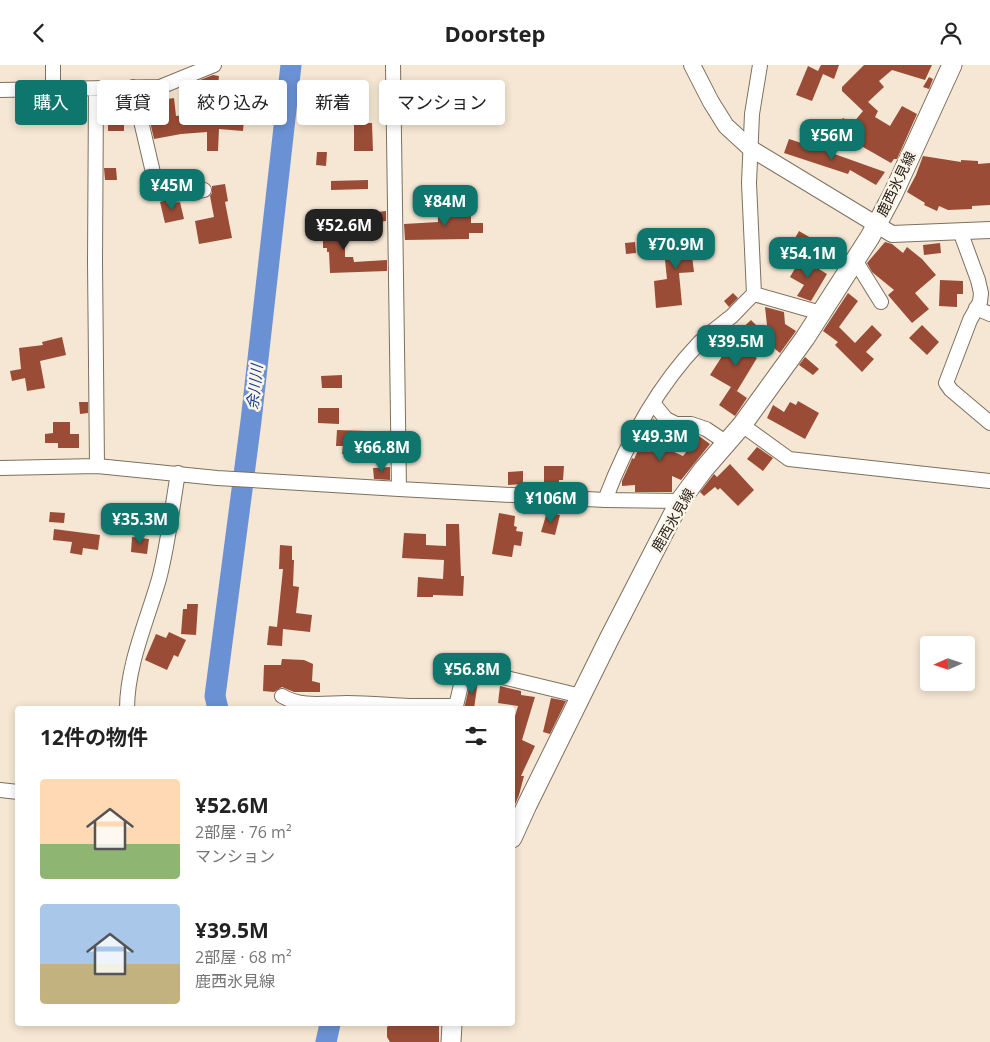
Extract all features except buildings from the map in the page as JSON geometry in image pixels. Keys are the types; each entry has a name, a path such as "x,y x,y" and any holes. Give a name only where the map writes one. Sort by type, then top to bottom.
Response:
{"main road":[{"name":"鹿西氷見線","path":"515,832 581,696 680,501 703,470 742,425 856,260 893,194 952,65"},
{"path":"451,1042 452,1026"}],"street":[{"path":"53,65 53,80"},
{"path":"169,83 214,65"},
{"path":"393,65 399,489"},
{"path":"692,65 726,126 750,148 892,234 990,230"},
{"path":"604,500 620,461 640,423 671,375 701,341 733,315 754,294 749,183 752,114 760,65"},
{"path":"87,89 96,89 97,466"},
{"path":"0,90 15,90"},
{"path":"142,125 155,181 173,194 204,190"},
{"path":"960,231 981,293 980,302 970,320 946,383 952,391 990,423"},
{"path":"856,260 881,302"},
{"path":"754,294 821,313"},
{"path":"976,308 990,314"},
{"path":"653,403 666,419 676,424 691,424 706,429 727,443"},
{"path":"742,425 789,459 990,481"},
{"path":"0,469 97,466 217,478 399,489 604,500 680,501"},
{"path":"127,706 127,693 138,646 159,577 178,473"},
{"path":"456,706 465,668 581,696"},
{"path":"282,696 291,702 307,704 346,703 392,706"},
{"path":"0,790 15,792"}],"waterway":[{"name":"余川川","path":"217,706 215,696 251,421 291,65"},
{"name":"余川川","path":"326,1042 330,1026"}]}
